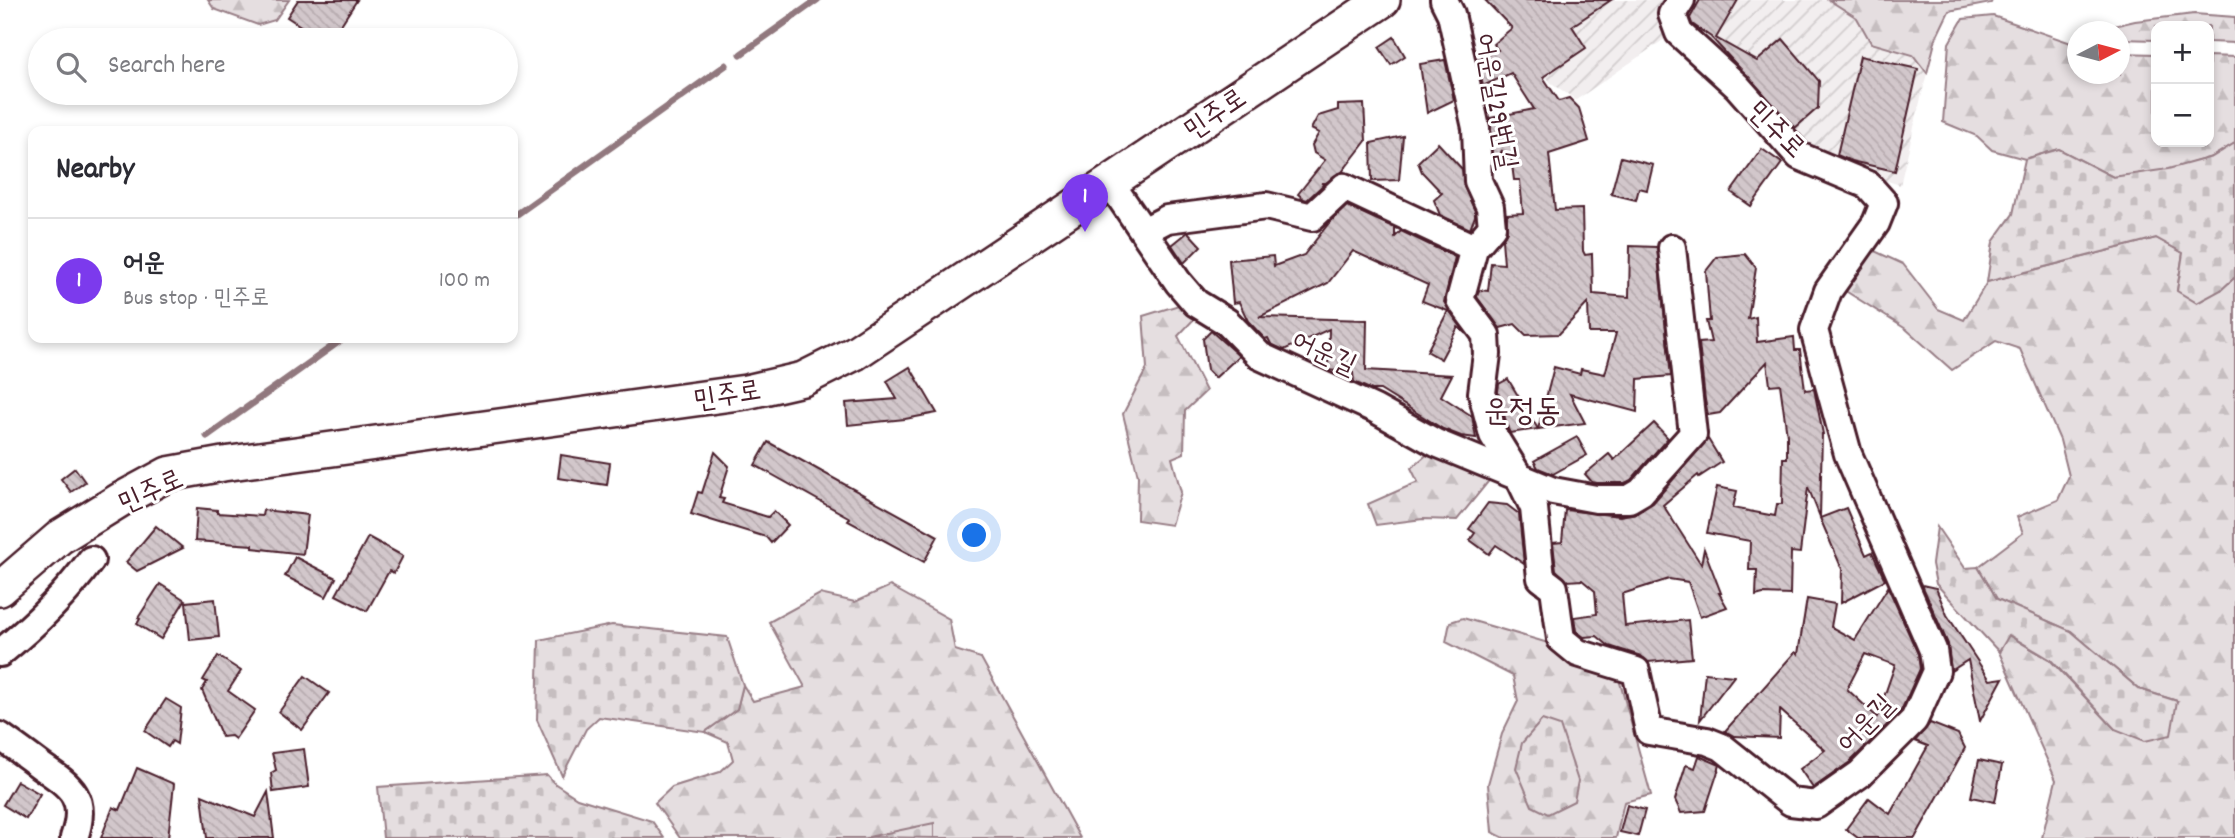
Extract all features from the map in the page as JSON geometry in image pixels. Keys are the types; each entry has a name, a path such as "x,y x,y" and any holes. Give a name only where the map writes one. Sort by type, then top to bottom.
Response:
{"main road":[{"name":"민주로","path":"0,589 60,537 167,474 746,392 803,379 855,353 1382,0"}],"street":[{"name":"어운길29번길","path":"1444,0 1451,14 1476,128 1478,181 1490,207 1492,227 1474,248 1460,300 1486,335 1487,354 1482,393 1493,435 1519,477"},
{"name":"민주로","path":"1681,0 1672,14 1679,33 1737,86 1799,156 1868,185 1884,203"},
{"name":"어운길","path":"1109,181 1178,282 1196,303 1227,322 1260,356 1375,409 1437,443 1553,491 1595,499 1629,499 1641,492 1693,434 1672,248"},
{"path":"1144,231 1167,219 1266,206 1312,217 1344,187 1474,248"},
{"name":"어운길","path":"1519,477 1534,508 1541,578 1554,588 1561,639 1577,653 1636,671 1649,731 1707,741 1722,747 1791,802 1816,806 1860,774 1914,720 1936,671 1933,650 1848,454 1814,330 1828,291 1876,223 1884,203"},
{"path":"0,653 35,626 71,588 91,560"},
{"path":"0,736 68,785 77,797 80,820 74,838"}],"shaded area":[{"path":"1484,0 1672,0 1663,12 1666,38 1576,100 1550,82 1524,43"},
{"path":"1691,0 1829,0 1857,18 1872,43 1913,55 1927,73 1900,185 1828,162 1804,149 1684,28"}],"green space":[{"path":"208,0 289,0 275,20 258,25 214,9"},
{"path":"1829,0 1992,0 1991,3 1949,11 1936,38 1927,73 1913,55 1871,43 1857,18"},
{"path":"2194,14 2235,17 2235,43 2214,42 2214,21 2151,21 2151,40 2130,39 2130,22"},
{"path":"1993,16 2067,42 2067,84 2130,84 2130,53 2151,54 2151,147 2214,147 2214,56 2235,57 2235,143 2212,157 2168,170 2113,177 2059,149 2025,159 1992,150 1977,136 1943,122 1949,43 1963,19"},
{"path":"2235,143 2235,277 2221,290 2197,303 2177,291 2183,253 2156,238 1987,282 1993,242 2013,214 2025,159 2059,149 2113,177 2168,169 2212,157"},
{"path":"2156,238 2183,253 2177,290 2221,290 2235,277 2235,838 2042,838 2056,780 1999,652 2008,635 2050,660 2115,729 2177,701 2139,689 2071,631 1997,599 1978,567 2023,533 2017,517 2058,500 2069,476 2060,440 2020,349 1996,341 1952,370 1906,329 1836,285 1868,248 1903,264 1938,309 1964,320 1987,282"},
{"path":"1182,304 1198,315 1178,336 1206,391 1185,411 1184,453 1172,458 1181,492 1171,525 1137,520 1138,476 1123,414 1147,368 1143,316"},
{"path":"1429,453 1492,477 1457,520 1423,519 1376,525 1368,504 1418,482 1411,468"},
{"path":"1937,527 1965,568 1978,567 1997,599 2071,631 2139,689 2177,701 2171,735 2145,741 2115,729 2051,660 2009,635 1999,652 1936,584 1932,564"},
{"path":"890,586 949,619 955,650 981,658 1080,838 934,838 934,824 868,838 680,838 655,803 672,787 720,772 733,760 728,742 705,732 737,709 743,685 753,701 805,687 769,622 820,594 855,602"},
{"path":"1463,618 1555,645 1619,679 1651,795 1624,802 1616,838 1504,838 1492,832 1488,784 1502,734 1518,701 1513,676 1446,642 1450,622"},
{"path":"612,625 727,637 743,685 737,709 705,732 599,717 586,729 562,776 537,720 539,640"},
{"path":"1542,720 1560,726 1578,781 1574,801 1548,814 1532,806 1516,768 1522,743"},
{"path":"547,775 577,798 652,821 664,838 383,838 378,787"},
{"path":"934,823 934,838 868,837"}],"building":[{"path":"298,0 357,0 339,28 304,28 287,17"},
{"path":"1485,0 1611,0 1572,26 1586,48 1543,77 1559,101 1569,98 1579,108 1589,141 1549,154 1555,210 1582,209 1583,251 1585,255 1592,254 1593,294 1629,297 1630,246 1657,247 1671,376 1638,379 1637,412 1570,394 1585,423 1538,429 1554,367 1580,374 1581,369 1605,374 1616,333 1589,333 1588,303 1559,334 1526,335 1515,324 1500,328 1477,297 1479,290 1488,291 1491,263 1504,264 1502,240 1507,231 1507,214 1523,213 1520,180 1514,180 1511,157 1502,159 1502,150 1493,171 1490,118 1534,109 1511,73 1483,86 1477,60 1498,50 1493,44 1512,28"},
{"path":"1700,0 1738,0 1716,38 1757,61 1783,39 1819,81 1818,108 1795,128 1711,37 1692,24 1690,18"},
{"path":"1394,37 1405,56 1391,65 1379,47"},
{"path":"1860,56 1918,69 1895,171 1837,155"},
{"path":"1445,60 1454,100 1427,113 1420,64"},
{"path":"1364,104 1366,141 1342,172 1326,183 1321,183 1324,184 1307,200 1304,199 1298,194 1325,160 1314,153 1312,145 1319,133 1311,129 1318,116 1338,110 1338,105"},
{"path":"1403,136 1399,180 1372,181 1371,143"},
{"path":"1438,143 1462,169 1464,187 1475,211 1470,229 1440,215 1434,200 1442,193 1422,172 1418,162"},
{"path":"1762,149 1782,163 1751,206 1731,192"},
{"path":"1621,157 1653,165 1647,190 1639,188 1636,200 1611,194"},
{"path":"1347,206 1395,228 1395,237 1401,231 1455,257 1444,302 1466,334 1458,327 1441,359 1427,351 1448,311 1422,301 1428,285 1353,251 1328,283 1259,317 1367,320 1366,370 1452,375 1441,396 1472,416 1476,438 1443,429 1380,390 1372,390 1354,382 1353,373 1328,370 1329,329 1284,350 1271,344 1268,338 1265,339 1248,321 1239,302 1233,303 1229,260 1273,256 1274,266 1304,255 1329,223"},
{"path":"1188,232 1201,246 1184,263 1172,245"},
{"path":"1745,254 1756,268 1748,319 1756,317 1757,342 1794,337 1795,350 1800,350 1805,390 1814,389 1823,434 1820,517 1808,487 1800,553 1791,552 1790,595 1756,596 1757,570 1749,570 1750,541 1707,533 1717,487 1737,491 1733,508 1775,516 1777,504 1782,504 1783,458 1787,458 1787,435 1780,384 1770,385 1767,362 1720,413 1708,415 1705,400 1699,343 1711,342 1706,321 1710,321 1706,271 1717,257"},
{"path":"1211,331 1239,356 1215,378 1207,370 1203,339"},
{"path":"910,367 937,413 848,425 846,403 897,399 887,381"},
{"path":"1508,379 1538,429 1510,433 1498,392 1499,384"},
{"path":"1654,423 1668,438 1631,480 1625,483 1597,483 1592,482 1585,474 1609,454 1614,460"},
{"path":"1577,437 1587,455 1553,474 1538,468 1534,461"},
{"path":"1708,439 1722,462 1699,477 1698,475 1663,505 1701,564 1704,549 1719,593 1727,607 1700,617 1688,582 1669,579 1622,594 1625,626 1688,620 1692,658 1648,662 1641,656 1609,646 1597,636 1584,637 1576,631 1574,617 1597,614 1595,591 1582,580 1567,581 1556,570 1553,543 1562,542 1565,510 1620,516 1637,513 1653,503"},
{"path":"768,442 938,536 924,562 848,521 850,518 755,465"},
{"path":"715,452 729,466 719,498 724,499 722,503 768,517 774,511 788,525 771,543 766,537 691,514 698,492 702,493"},
{"path":"561,455 610,463 607,485 558,478"},
{"path":"75,468 85,482 71,492 61,479"},
{"path":"1488,503 1507,505 1519,514 1524,564 1496,545 1489,554 1470,540 1475,533 1469,529"},
{"path":"197,508 217,510 217,513 262,516 263,510 308,515 303,554 253,548 253,545 195,541"},
{"path":"1846,508 1866,555 1872,552 1885,580 1841,603 1842,569 1820,518"},
{"path":"156,526 183,548 137,571 126,562"},
{"path":"368,537 403,556 394,573 389,571 367,611 336,595"},
{"path":"295,557 336,578 326,597 285,576"},
{"path":"160,584 185,600 161,639 137,624 140,619 138,618"},
{"path":"1922,585 1936,588 1947,615 1990,680 2003,678 1980,721 1968,660 1951,671 1948,644"},
{"path":"1888,587 1918,654 1920,669 1901,711 1850,762 1813,788 1800,769 1825,750 1780,710 1779,738 1734,736 1725,731 1795,652 1798,654 1807,599 1835,604 1831,627 1855,640","holes":["1865,654 1895,665 1877,717 1847,689"]},
{"path":"215,599 219,637 190,640 186,602"},
{"path":"218,656 241,671 228,691 255,710 235,739 231,736 222,737 202,690 207,682 203,680"},
{"path":"1705,673 1734,676 1700,720"},
{"path":"305,676 329,693 302,730 279,712"},
{"path":"166,699 181,708 177,744 172,741 168,747 145,731"},
{"path":"1930,723 1958,734 1965,748 1915,838 1858,838 1846,829 1869,798 1890,814 1928,746 1915,741"},
{"path":"304,749 309,787 273,792 271,773 276,770 272,753"},
{"path":"1699,756 1720,765 1705,811 1681,813 1675,800 1686,765 1695,768"},
{"path":"1979,760 2002,765 1995,802 1971,797"},
{"path":"137,768 174,784 168,838 101,838 113,807 120,810"},
{"path":"17,781 40,794 26,819 3,805"},
{"path":"268,792 274,838 207,838 202,795 255,817"},
{"path":"1627,805 1645,810 1638,836 1620,832"}],"waterway":[{"path":"741,54 817,0"},
{"path":"518,213 726,65"},
{"path":"207,436 337,343"}],"place":[{"name":"어운","path":"1085,232"}],"district":[{"name":"운정동","path":"1522,409"}]}
